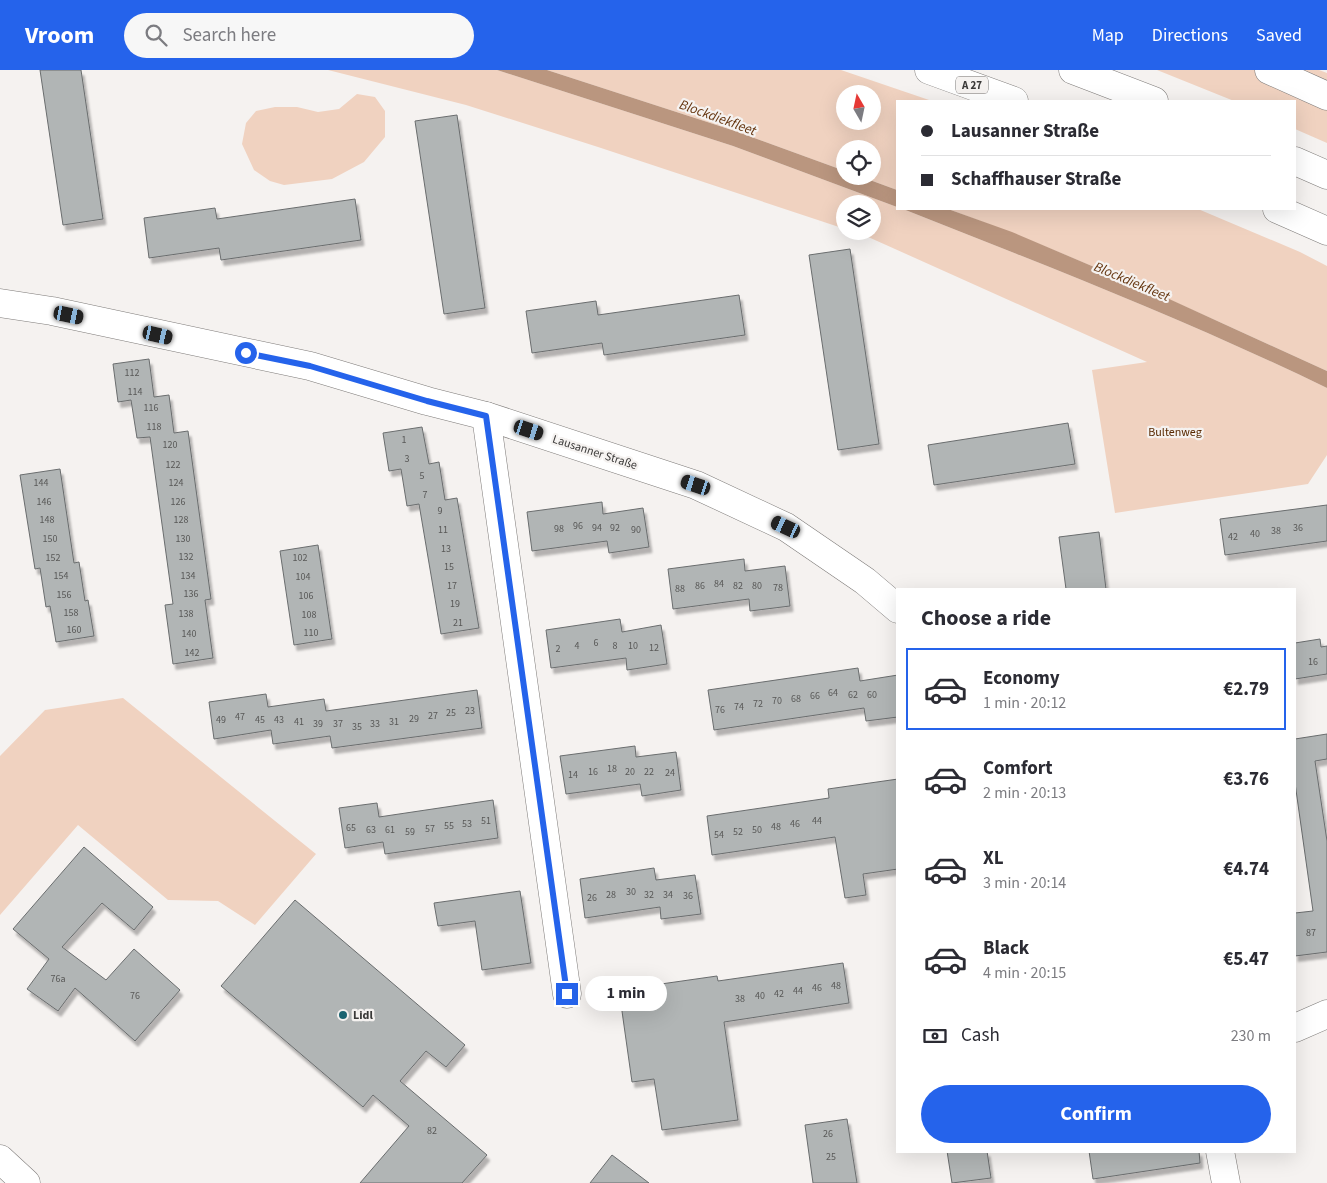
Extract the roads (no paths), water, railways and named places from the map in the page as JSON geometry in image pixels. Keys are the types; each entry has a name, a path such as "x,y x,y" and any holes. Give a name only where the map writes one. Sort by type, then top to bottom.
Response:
{"main road":[{"name":"A 27","path":"929,70 1011,100"},
{"path":"1073,70 1151,100"},
{"path":"1269,70 1327,96"},
{"path":"1296,162 1327,176"},
{"path":"1279,210 1327,231"},
{"name":"Lausanner Straße","path":"0,303 52,311 310,366 427,401 486,416 696,485 786,527 866,581 896,607"},
{"path":"486,416 567,994"},
{"path":"1296,1028 1327,1014"},
{"path":"1220,1153 1226,1183"}],"place":[{"name":"Lidl","path":"343,1015"}],"water label":[{"name":"Blockdiekfleet","path":"718,117"},
{"name":"Blockdiekfleet","path":"1132,281"}],"park label":[{"name":"Bultenweg","path":"1175,432"}]}
